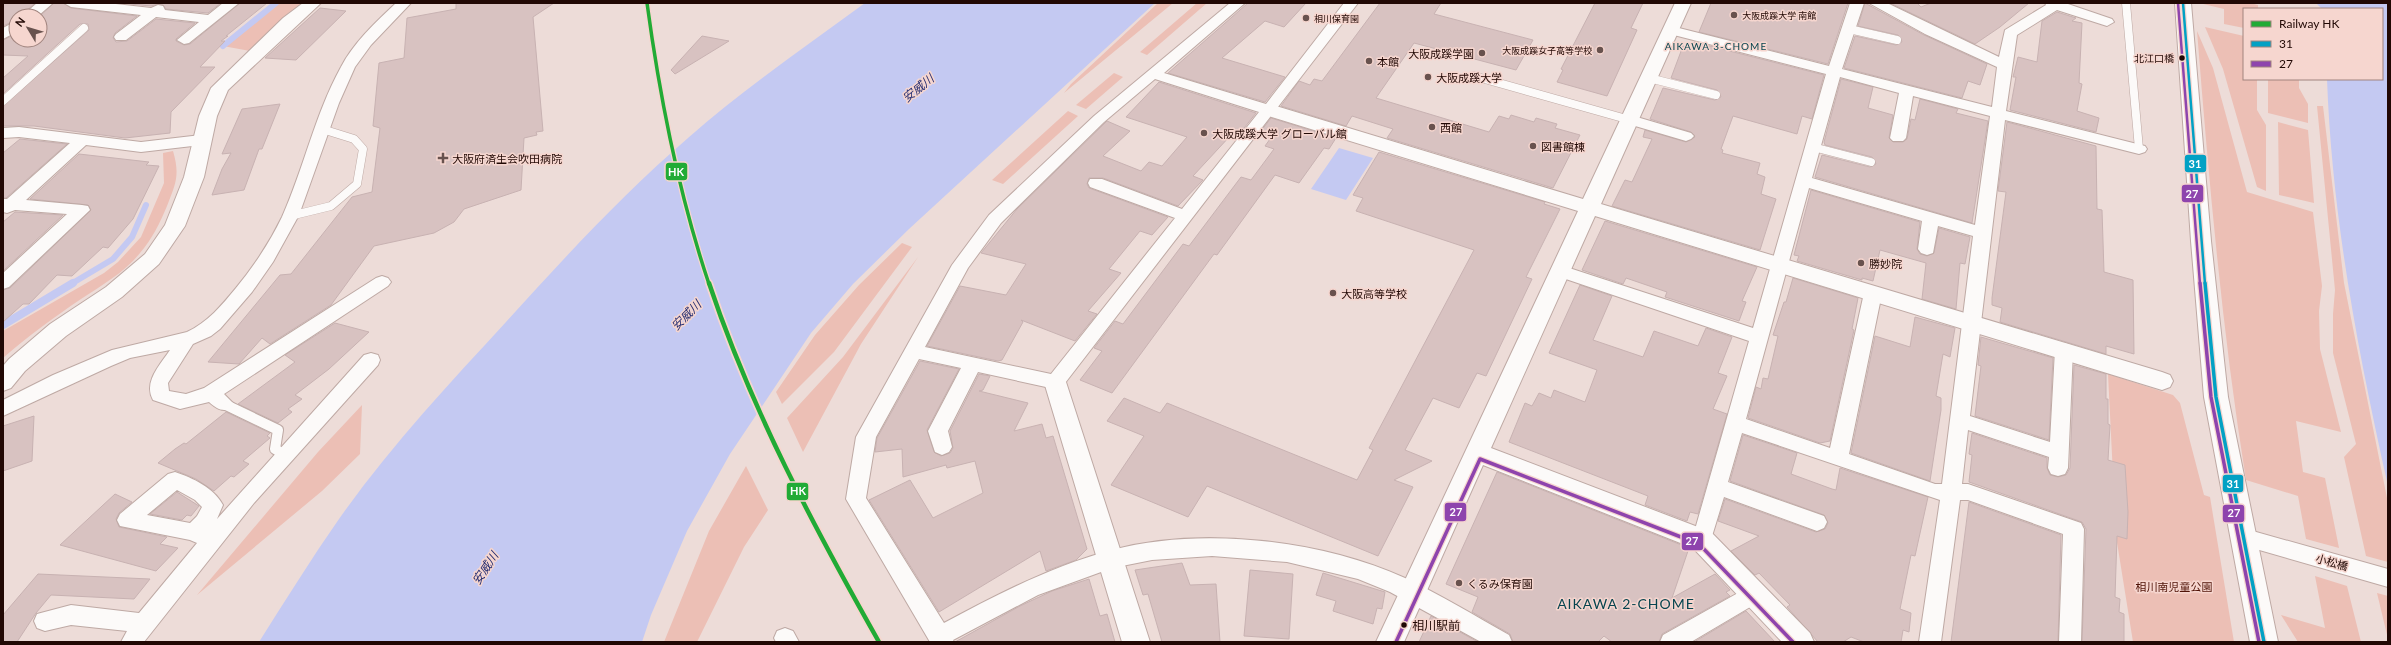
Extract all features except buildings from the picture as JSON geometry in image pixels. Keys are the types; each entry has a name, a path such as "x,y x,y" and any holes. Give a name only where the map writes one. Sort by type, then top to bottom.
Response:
{"street":[{"path":"71,3 96,4 211,20"},
{"path":"121,37 166,3"},
{"path":"184,40 232,3"},
{"path":"3,382 17,365 58,330 114,292 152,259 175,226 194,176 201,140 220,88 289,22 313,3"},
{"path":"3,409 52,382 120,354 186,339 213,325 218,320 274,249 290,216 322,129 349,66 382,24 404,3"},
{"path":"1238,3 1099,119 995,219 961,264 866,437 856,499 941,640 1030,588 1112,559 1152,551 1212,547 1287,553 1360,570 1398,586 1501,642"},
{"path":"1055,382 1270,110 1351,3"},
{"path":"1390,642 1560,271 1591,207 1683,3"},
{"path":"1702,540 1834,72 1857,3"},
{"path":"1876,3 1930,31 2005,65"},
{"path":"2183,3 2201,241 2216,397 2242,537 2264,642"},
{"path":"1930,642 1951,492 1982,233 2010,34 2053,4 2107,22"},
{"path":"1671,30 2139,149"},
{"path":"1153,74 2162,381"},
{"path":"1898,138 1907,90"},
{"path":"1630,120 1686,136"},
{"path":"3,133 19,132 141,147 201,140"},
{"path":"3,146 19,132"},
{"path":"6,206 84,139"},
{"path":"1803,181 1982,233"},
{"path":"1096,183 1186,216"},
{"path":"3,283 82,210 6,206"},
{"path":"1927,249 1931,218"},
{"path":"1560,271 1760,337"},
{"path":"186,339 159,382 160,395 172,402 189,402 217,398 382,282"},
{"path":"1838,458 1873,293"},
{"path":"914,350 1055,382"},
{"path":"1960,420 2058,460 2064,350"},
{"path":"132,642 202,537 247,497 371,360"},
{"path":"942,448 938,431 973,364"},
{"path":"1055,382 1112,559 1136,642"},
{"path":"1735,423 1934,492 1968,492 2074,529 2070,642"},
{"path":"1477,453 1702,540 1800,642"},
{"path":"1717,486 1817,522"},
{"name":"小松橋","path":"2242,537 2388,578"},
{"path":"1671,642 1754,593"},
{"path":"45,621 71,615 144,624"}],"lane":[{"path":"2126,3 2139,149"},
{"path":"3,101 84,28"},
{"path":"1849,29 1897,40"},
{"path":"1474,76 1630,120"},
{"path":"1649,78 1716,95"},
{"path":"290,216 331,206 356,184 364,149 354,139 322,129"},
{"path":"1813,147 1871,162"},
{"path":"217,398 278,430 275,449 285,455"}],"green space":[{"path":"276,3 303,3 250,51 223,46"},
{"path":"1158,3 1173,3 1064,93 1071,84"},
{"path":"1197,3 1207,3 1147,55 1140,52"},
{"path":"2199,3 2250,3 2258,5 2258,8 2243,8 2243,28 2224,24 2224,9"},
{"path":"2205,27 2243,36 2243,80 2257,80 2257,110 2266,125 2266,191 2257,187 2223,69"},
{"path":"2197,31 2213,68 2247,192 2313,212 2322,286 2319,311 2320,349 2341,432 2296,421 2303,472 2325,478 2339,548 2306,539 2298,496 2246,480 2237,424 2223,312 2211,200"},
{"path":"1114,73 1123,77 1086,109 1076,105"},
{"path":"2268,80 2299,80 2299,88 2308,104 2308,123 2268,113"},
{"path":"2317,106 2323,106 2344,283 2388,503 2388,562 2366,556 2344,457 2356,444 2333,353 2333,314 2335,290"},
{"path":"1068,111 1078,116 1003,184 992,180"},
{"path":"2278,122 2308,130 2314,203 2279,195"},
{"path":"173,151 177,173 173,191 159,225 140,253 120,273 51,320 3,358 3,331 104,273 118,262 141,237 164,183 163,153"},
{"path":"902,243 912,247 834,352 782,404 776,392 815,335 859,285"},
{"path":"918,257 861,344 803,452 787,418 843,357"},
{"name":"相川南児童公園","path":"2108,374 2173,395 2180,403 2204,495 2210,497 2234,642 2133,642 2116,536"},
{"path":"362,405 360,454 322,491 197,595 318,452"},
{"path":"746,466 768,510 744,547 697,642 664,642 709,531"},
{"path":"2315,576 2347,586 2361,642 2298,642 2281,615 2325,628"},
{"path":"2377,593 2388,596 2388,639"}],"water":[{"name":"安威川","path":"865,3 1155,3 909,229 853,284 811,333 730,454 687,531 651,615 642,642 259,642 339,519 378,467 441,393 572,250 640,181 709,120"},
{"path":"2316,3 2388,3 2388,486 2348,284 2334,182 2327,80 2383,80 2383,8 2321,8"},
{"path":"1339,148 1373,158 1346,200 1311,189"}],"waterway":[{"path":"223,46 276,3"},
{"path":"71,284 113,259 132,237 146,205"},
{"path":"3,325 73,283"}],"rail line":[{"name":"HK","path":"647,3 660,93 678,181 694,239 712,292 731,344 776,446 825,545 879,642"}],"transit line":[{"name":"27","path":"2178,3 2196,241 2211,397 2259,642"},
{"name":"31","path":"2183,3 2201,241 2216,397 2264,642"},
{"name":"27","path":"1396,642 1480,459 1699,544 1793,642"}],"place":[{"name":"大阪成蹊大学 南館","path":"1734,15"},
{"name":"相川保育園","path":"1306,18"},
{"name":"大阪成蹊女子高等学校","path":"1600,50"},
{"name":"大阪成蹊学園","path":"1482,53"},
{"name":"北江口橋","path":"2182,58"},
{"name":"本館","path":"1369,61"},
{"name":"大阪成蹊大学","path":"1428,77"},
{"name":"西館","path":"1432,127"},
{"name":"大阪成蹊大学 グローバル館","path":"1204,133"},
{"name":"図書館棟","path":"1533,146"},
{"name":"大阪府済生会吹田病院","path":"443,158"},
{"name":"勝妙院","path":"1861,263"},
{"name":"大阪高等学校","path":"1333,293"},
{"name":"くるみ保育園","path":"1459,583"},
{"name":"相川駅前","path":"1404,625"}],"district":[{"name":"AIKAWA 3-CHOME","path":"1716,46"},
{"name":"AIKAWA 2-CHOME","path":"1626,603"}]}
